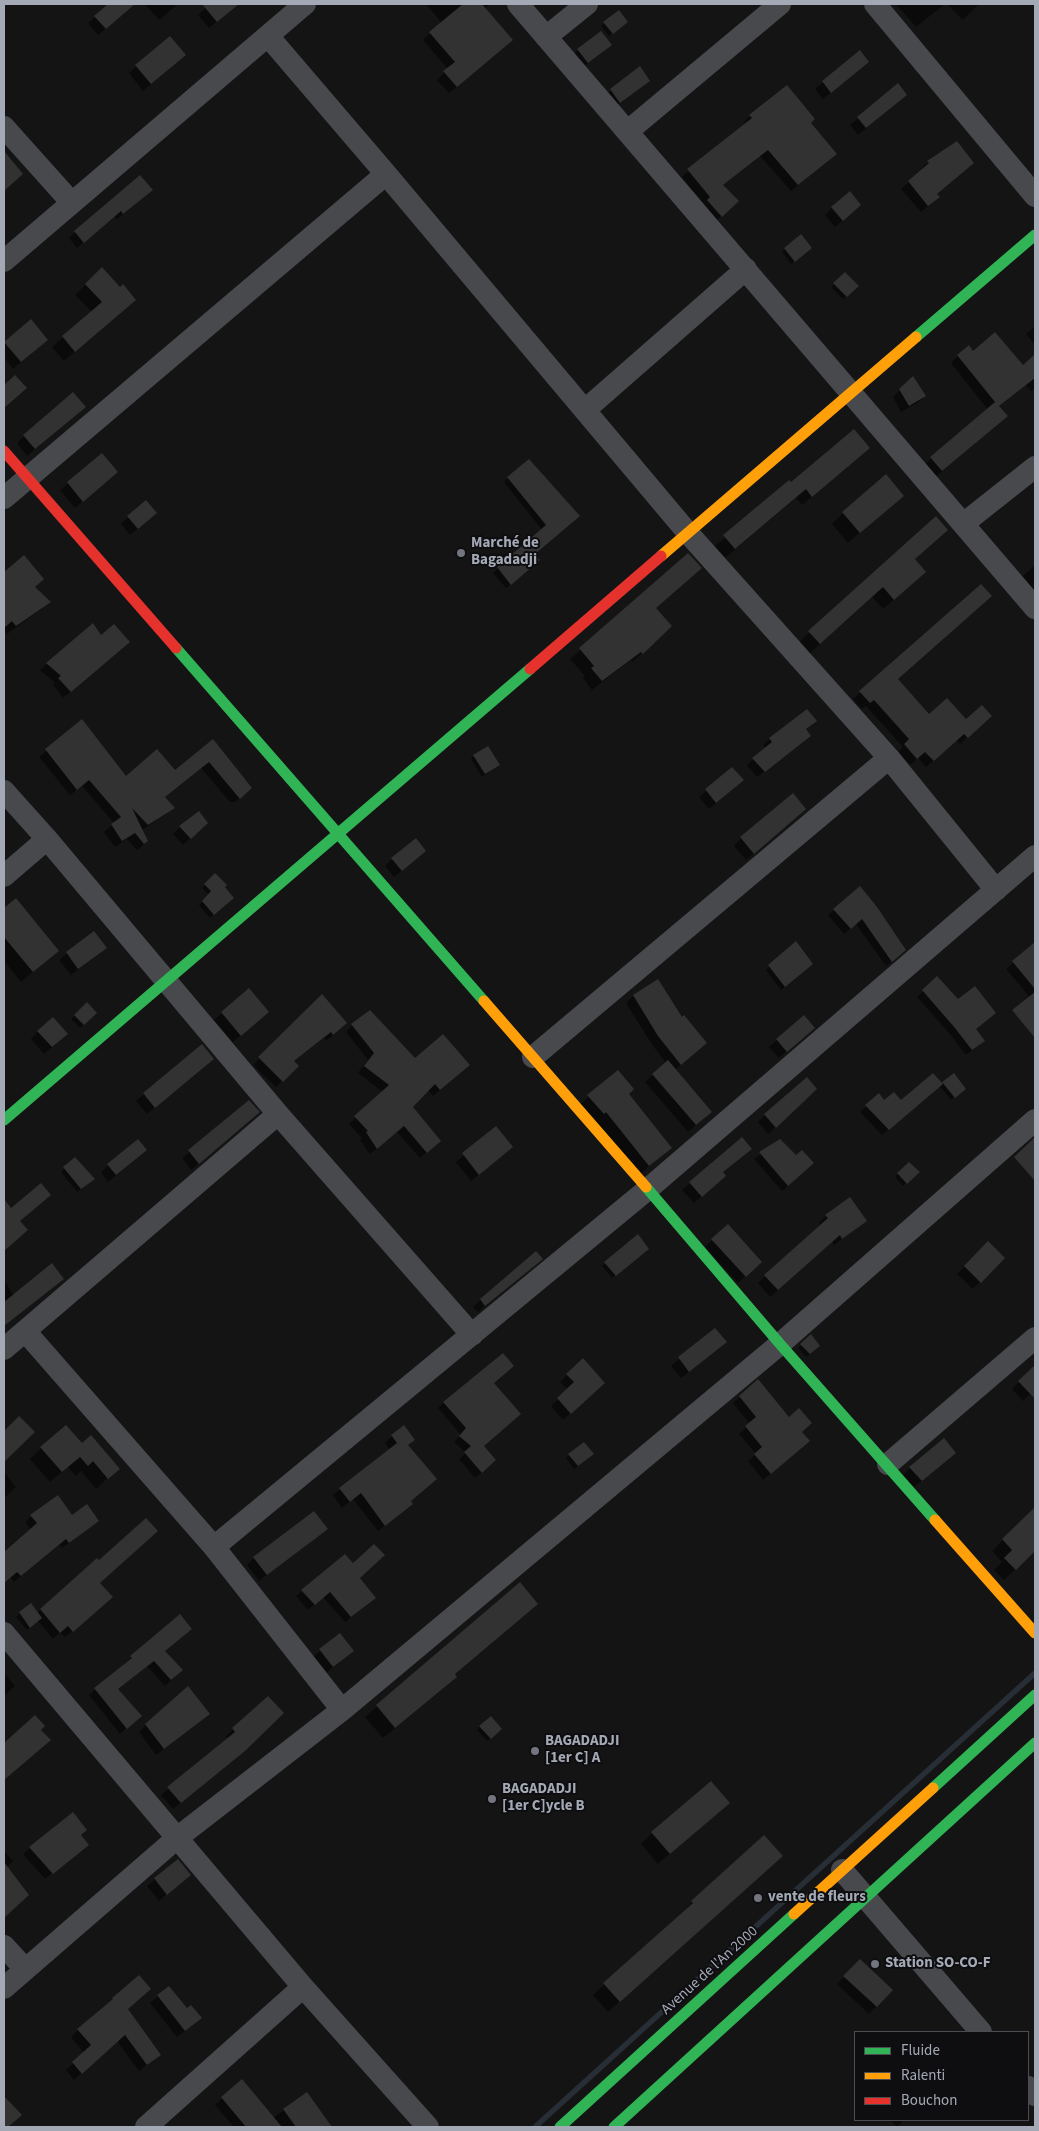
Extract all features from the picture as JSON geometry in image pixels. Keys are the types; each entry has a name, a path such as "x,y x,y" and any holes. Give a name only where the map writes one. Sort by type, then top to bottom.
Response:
{"street":[{"path":"4,261 305,4"},
{"path":"518,4 1035,608"},
{"path":"546,37 587,4"},
{"path":"628,131 780,4"},
{"path":"875,4 1035,196"},
{"path":"268,36 688,533 889,758 996,890"},
{"path":"4,127 72,203"},
{"path":"4,498 386,174"},
{"path":"4,1120 1035,235"},
{"path":"585,410 746,269"},
{"path":"4,451 648,1189 780,1344 888,1464 1035,1633"},
{"path":"963,524 1035,467"},
{"path":"533,1057 889,758"},
{"path":"4,791 47,839 165,982 278,1114 472,1335"},
{"path":"4,876 47,839"},
{"path":"214,1547 648,1189 1035,856"},
{"path":"4,1349 278,1114"},
{"path":"4,1988 177,1838 342,1710 780,1344 1035,1120"},
{"path":"25,1331 214,1547 342,1710"},
{"path":"888,1464 1035,1338"},
{"path":"4,1633 302,1987 428,2127"},
{"name":"Avenue de l'An 2000","path":"560,2127 1035,1695"},
{"path":"614,2127 1035,1743"},
{"path":"842,1870 980,2031"},
{"path":"4,1946 25,1969"},
{"path":"146,2127 302,1987"}],"building":[{"path":"108,4 135,4 106,29 94,16"},
{"path":"202,4 239,4 217,22"},
{"path":"463,4 482,4 513,40 457,87 443,71 455,62 429,32"},
{"path":"619,10 628,22 613,34 603,22"},
{"path":"601,31 612,45 588,63 577,49"},
{"path":"170,36 186,55 151,84 135,65"},
{"path":"860,50 869,62 831,93 822,81"},
{"path":"640,66 650,81 620,103 610,89"},
{"path":"898,83 907,95 866,128 857,117"},
{"path":"787,85 815,119 811,123 837,154 798,185 768,150 723,185 739,201 722,217 707,200 710,197 687,169 752,118 749,115"},
{"path":"957,141 974,163 937,194 940,197 928,206 908,181 929,163 927,161"},
{"path":"4,151 23,174 4,191"},
{"path":"140,175 153,190 123,214 121,211 84,243 74,231"},
{"path":"850,191 861,205 843,221 831,207"},
{"path":"801,234 812,248 795,262 784,248"},
{"path":"102,267 120,287 123,284 136,300 75,352 62,336 102,302 85,284"},
{"path":"845,272 859,286 847,297 833,283"},
{"path":"31,319 48,340 21,362 4,342"},
{"path":"995,332 1023,365 1035,354 1035,378 999,406 1008,416 942,471 930,457 995,402 957,355 969,345 973,351"},
{"path":"15,375 27,388 4,408 4,385"},
{"path":"913,376 926,396 909,406 899,389"},
{"path":"73,392 86,407 35,449 23,435"},
{"path":"854,429 870,448 812,497 806,489 735,549 723,535 789,480 791,482"},
{"path":"102,453 118,472 83,502 67,482"},
{"path":"529,459 580,516 535,554 540,560 511,585 497,567 546,525 507,477"},
{"path":"886,474 904,496 860,533 842,512"},
{"path":"146,500 157,513 138,529 127,516"},
{"path":"936,516 948,530 915,559 926,572 894,600 883,587 820,644 808,631"},
{"path":"688,553 702,568 656,608 672,626 643,654 641,652 602,681 591,668 594,666 579,648"},
{"path":"24,555 44,579 35,587 51,602 16,626 12,621 4,628 4,572"},
{"path":"981,584 992,596 898,679 929,714 947,698 966,719 982,705 992,716 968,738 964,734 934,761 925,752 917,759 904,744 909,739 874,700 870,703 859,691"},
{"path":"93,623 101,635 114,624 130,642 71,692 58,678 61,676 46,663"},
{"path":"807,709 817,721 806,729 811,736 765,772 752,758 772,742 769,738"},
{"path":"82,719 126,776 157,749 175,770 213,739 252,788 240,799 209,762 165,797 175,808 148,825 132,808 148,841 144,844 135,833 122,841 111,824 121,817 89,780 77,790 45,749"},
{"path":"488,746 500,765 485,774 473,755"},
{"path":"732,767 744,780 716,803 705,789"},
{"path":"793,793 806,809 754,854 740,837"},
{"path":"199,811 208,823 191,839 179,826"},
{"path":"416,838 426,851 402,871 391,858"},
{"path":"215,873 227,885 225,887 234,898 214,915 202,901 211,891 204,884"},
{"path":"860,886 877,907 906,950 892,962 862,919 851,929 833,909"},
{"path":"16,898 59,951 33,972 4,937 4,908"},
{"path":"94,931 107,948 78,969 66,952"},
{"path":"796,941 813,964 785,987 768,965"},
{"path":"1035,942 1035,989 1012,961"},
{"path":"937,976 958,999 975,986 996,1013 976,1029 985,1041 972,1050 922,990"},
{"path":"658,979 682,1017 684,1015 707,1043 681,1065 658,1036 633,995"},
{"path":"249,988 269,1012 241,1036 221,1012"},
{"path":"1035,992 1035,1038 1012,1010"},
{"path":"322,994 347,1023 333,1035 331,1032 294,1061 299,1066 283,1082 258,1057"},
{"path":"87,1002 97,1013 84,1025 74,1015"},
{"path":"370,1010 415,1058 443,1034 470,1065 440,1090 435,1084 413,1107 441,1141 427,1153 404,1126 377,1149 366,1132 368,1131 354,1116 389,1085 364,1066 374,1053 351,1024"},
{"path":"804,1015 815,1028 787,1052 776,1039"},
{"path":"53,1017 68,1034 52,1047 37,1031"},
{"path":"202,1044 214,1059 155,1108 143,1093"},
{"path":"668,1060 712,1112 696,1125 652,1074"},
{"path":"618,1070 634,1089 629,1094 672,1148 649,1166 606,1112 604,1114 587,1095"},
{"path":"933,1073 943,1084 889,1130 865,1105 879,1093 884,1100 894,1092 901,1100"},
{"path":"954,1073 966,1089 955,1098 942,1082"},
{"path":"807,1077 817,1089 776,1128 764,1114"},
{"path":"249,1100 260,1112 199,1164 188,1150"},
{"path":"496,1126 513,1147 479,1175 462,1153"},
{"path":"742,1137 752,1149 723,1172 726,1176 702,1197 689,1182"},
{"path":"1035,1137 1035,1181 1014,1157"},
{"path":"138,1139 147,1150 116,1175 107,1164"},
{"path":"780,1139 796,1155 802,1150 814,1163 788,1186 759,1152"},
{"path":"75,1157 95,1179 81,1189 63,1167"},
{"path":"909,1162 920,1172 907,1184 897,1173"},
{"path":"41,1183 51,1195 20,1221 28,1230 4,1251 4,1199 11,1208"},
{"path":"850,1197 867,1221 842,1239 840,1235 778,1290 764,1275 828,1218 825,1215"},
{"path":"728,1224 762,1262 746,1277 711,1239"},
{"path":"638,1234 649,1249 616,1276 604,1262"},
{"path":"988,1241 1005,1258 981,1283 964,1266"},
{"path":"536,1251 543,1259 485,1306 480,1299"},
{"path":"52,1263 64,1279 4,1326 4,1302"},
{"path":"715,1328 727,1342 689,1372 678,1357"},
{"path":"811,1334 820,1346 810,1354 800,1344"},
{"path":"503,1353 514,1366 494,1383 521,1414 484,1446 496,1460 482,1473 464,1452 471,1446 459,1436 466,1428 443,1402"},
{"path":"583,1358 605,1383 571,1414 557,1398 574,1382 566,1374"},
{"path":"1035,1365 1035,1399 1018,1381"},
{"path":"758,1379 789,1417 799,1408 812,1423 802,1432 810,1441 771,1474 754,1454 762,1447 745,1426 756,1417 739,1396"},
{"path":"19,1416 35,1432 4,1462 4,1431"},
{"path":"66,1425 82,1443 91,1435 120,1469 108,1479 93,1461 88,1466 80,1457 62,1472 40,1447"},
{"path":"404,1425 415,1440 408,1445 437,1479 411,1501 413,1504 385,1526 361,1493 350,1502 339,1488 397,1443 391,1435"},
{"path":"944,1438 956,1453 922,1481 909,1467"},
{"path":"584,1442 594,1454 578,1466 568,1454"},
{"path":"58,1495 72,1515 87,1504 99,1521 69,1543 66,1539 21,1576 17,1572 4,1583 4,1552 37,1523 30,1515"},
{"path":"1035,1507 1035,1551 1016,1570 1004,1558 1012,1550 1002,1539"},
{"path":"314,1511 328,1529 267,1575 253,1557"},
{"path":"146,1518 158,1531 100,1583 113,1597 73,1632 68,1626 60,1633 40,1609 97,1558 99,1560"},
{"path":"374,1544 385,1555 360,1578 376,1598 351,1617 330,1592 315,1605 301,1590 345,1554 353,1563"},
{"path":"520,1582 538,1604 455,1674 457,1677 395,1728 376,1705"},
{"path":"31,1603 42,1618 30,1628 19,1612"},
{"path":"180,1614 192,1629 165,1651 183,1670 171,1680 154,1661 118,1689 142,1716 127,1729 94,1688 132,1658 130,1656"},
{"path":"340,1633 354,1651 333,1667 319,1649"},
{"path":"188,1686 210,1714 164,1749 145,1724"},
{"path":"268,1696 284,1713 245,1751 181,1803 167,1787 235,1732 232,1728"},
{"path":"35,1715 45,1726 41,1730 51,1740 4,1780 4,1743"},
{"path":"491,1716 502,1729 491,1739 479,1726"},
{"path":"711,1781 730,1803 670,1854 651,1832"},
{"path":"73,1812 87,1830 81,1835 89,1845 53,1874 29,1847"},
{"path":"764,1835 783,1856 620,2002 603,1983 693,1903 691,1901"},
{"path":"178,1859 191,1875 167,1895 154,1878"},
{"path":"4,1862 29,1895 4,1918"},
{"path":"860,1959 893,1990 877,2007 843,1976"},
{"path":"139,1975 151,1989 128,2009 161,2055 147,2065 125,2035 82,2074 72,2062 91,2045 77,2029"},
{"path":"169,1986 187,2008 191,2005 202,2018 185,2031 157,1995"},
{"path":"242,2079 282,2127 246,2127 221,2097"},
{"path":"307,2092 332,2127 296,2127 283,2109"},
{"path":"4,2096 22,2115 8,2127 4,2127"}],"waterway":[{"path":"535,2127 1035,1673"}],"traffic: fast":[{"path":"916,337 1035,235"},
{"path":"176,648 484,1001"},
{"path":"4,1120 530,669"},
{"path":"646,1187 780,1344 935,1520"},
{"path":"933,1788 1035,1695"},
{"path":"614,2127 1035,1743"},
{"path":"560,2127 794,1914"}],"traffic: slow":[{"path":"661,556 916,337"},
{"path":"484,1001 646,1187"},
{"path":"935,1520 1035,1633"},
{"path":"794,1914 933,1788"}],"traffic: jam":[{"path":"4,451 176,648"},
{"path":"530,669 661,556"}],"place":[{"name":"Marché de Bagadadji","path":"461,553"},
{"name":"BAGADADJI [1er C] A","path":"535,1751"},
{"name":"BAGADADJI [1er C]ycle B","path":"492,1799"},
{"name":"vente de fleurs","path":"758,1898"},
{"name":"Station SO-CO-F","path":"875,1964"}]}
